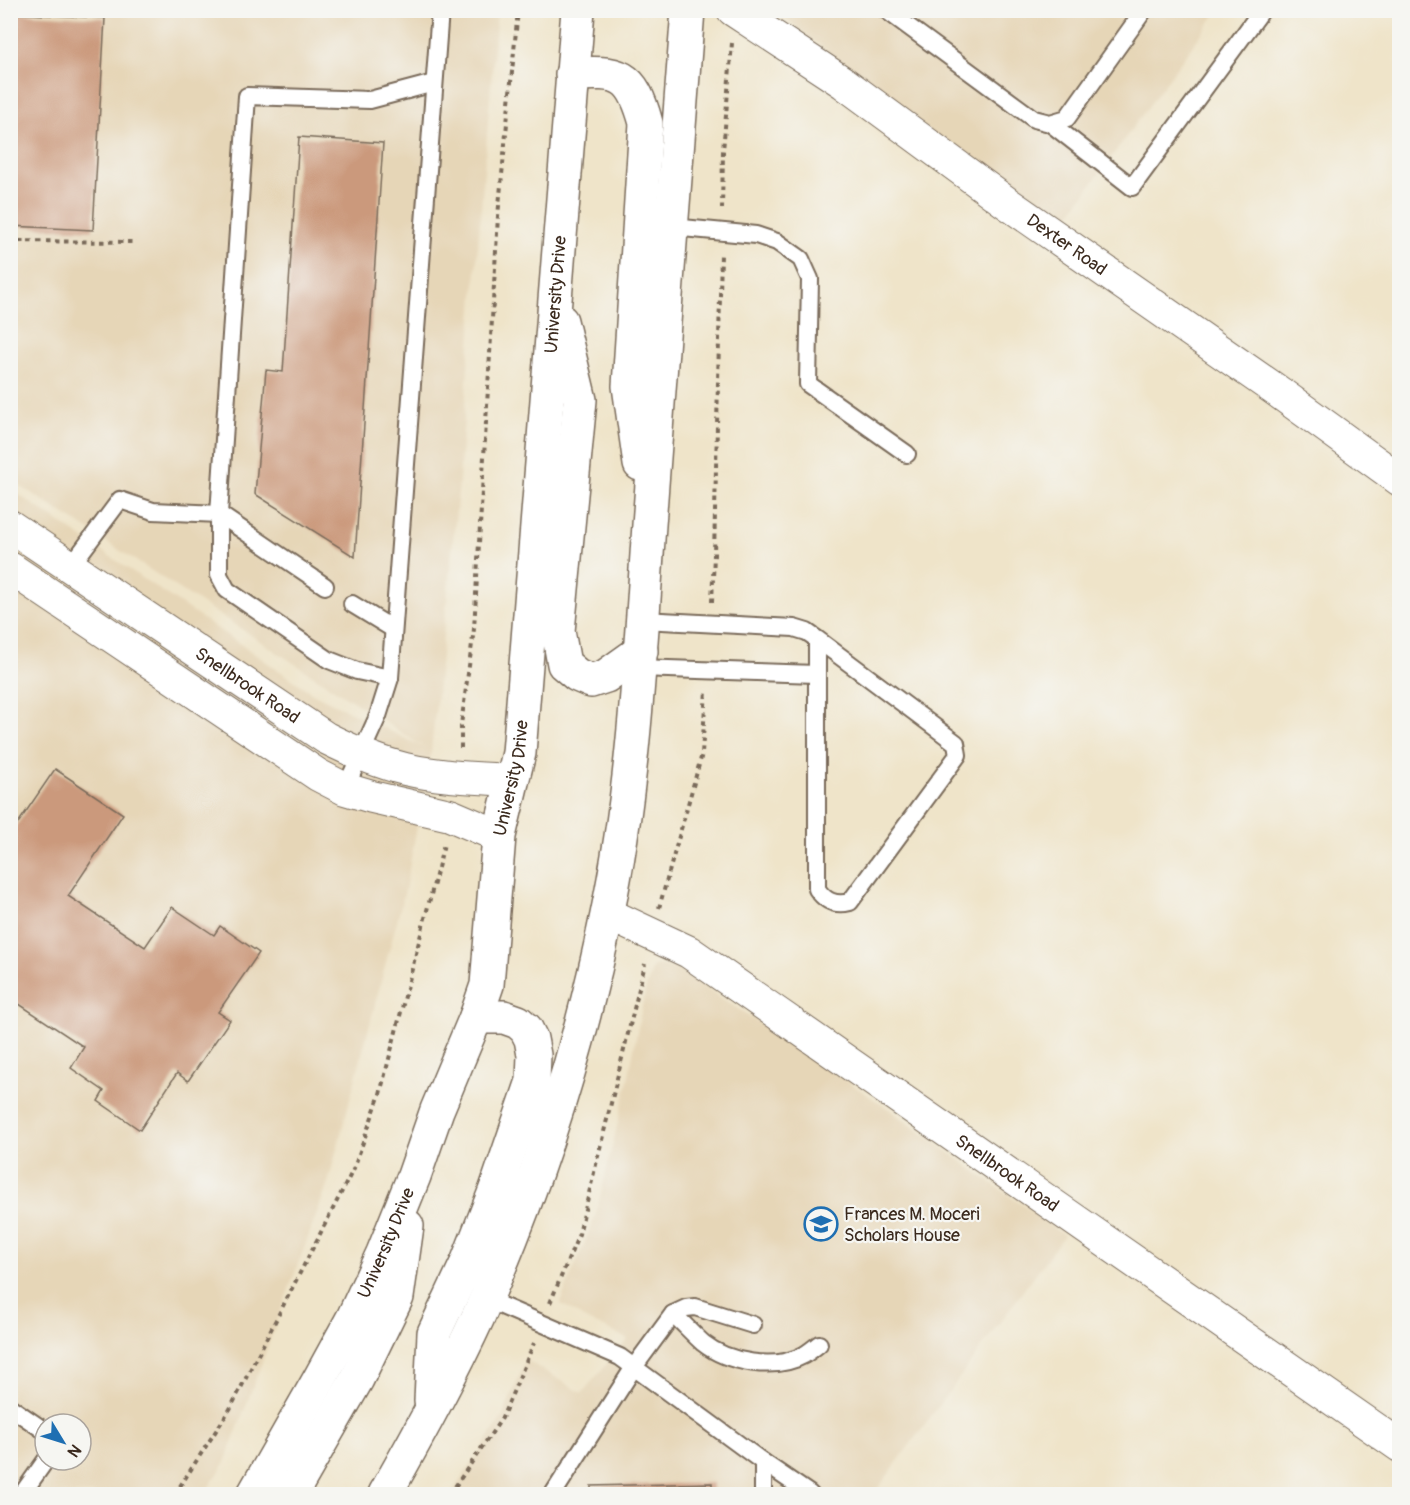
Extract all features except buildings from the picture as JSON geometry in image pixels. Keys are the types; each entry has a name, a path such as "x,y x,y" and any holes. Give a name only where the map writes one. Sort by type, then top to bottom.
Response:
{"main road":[{"name":"University Drive","path":"254,1494 352,1318 383,1253 487,985 499,836 519,753 578,10"},
{"path":"385,1494 430,1412 485,1299 529,1191 556,1114 579,1035 608,914 626,808 641,646 688,10"},
{"path":"572,74 606,73 617,75 627,81 640,99 646,123 629,386 649,525"},
{"path":"554,292 580,400 558,631 564,663 577,675 591,681 606,676 641,646"},
{"path":"430,1412 434,1333 456,1287 496,1189 532,1081 534,1055 526,1029 519,1022 504,1017 476,1017"},
{"path":"291,1494 357,1379 397,1297 414,1176"}],"street":[{"name":"Dexter Road","path":"733,10 844,83 1007,202 1400,480"},
{"name":"Snellbrook Road","path":"10,526 70,567 318,774 345,789 450,815 499,836"},
{"name":"Snellbrook Road","path":"10,568 182,662 359,754 407,770 512,780"},
{"name":"Snellbrook Road","path":"608,914 689,952 1400,1446"}],"lane":[{"path":"345,789 378,716 390,678 440,10"},
{"path":"886,10 1034,119 1050,123 1132,187 1262,10"},
{"path":"1050,123 1067,118 1144,10"},
{"path":"390,678 357,671 329,660 226,590 219,575 219,513 247,96 370,100 434,83"},
{"path":"672,227 756,235 777,242 801,259 810,279 808,384 908,454"},
{"path":"70,567 120,500 153,511 219,513 325,586"},
{"path":"352,604 393,629"},
{"path":"641,646 794,628 807,632 817,639 956,743 958,755 850,902 841,904 831,903 823,898 817,889 817,639"},
{"path":"641,646 817,674"},
{"path":"456,1287 621,1357 810,1494"},
{"path":"553,1494 634,1367 673,1314 695,1307 753,1325"},
{"path":"673,1314 704,1343 720,1353 748,1362 777,1363 803,1356 819,1344"},
{"path":"10,1407 33,1423"},
{"path":"763,1462 763,1494"},
{"path":"22,1494 38,1472"}],"path":[{"path":"461,746 461,725 474,629 498,216 518,10"},
{"path":"10,241 136,242"},
{"path":"175,1494 230,1409 354,1168 380,1094 445,842"}],"shaded area":[{"path":"11,11 497,11 458,492 431,752 405,890 328,1183 224,1465 204,1494 11,1494 10,489 314,694 425,748 11,480"},
{"path":"775,11 1218,11 1058,230"},
{"name":"Frances M. Moceri Scholars House","path":"662,965 681,971 886,1107 1064,1235 876,1491 880,1494 451,1494 502,1418 526,1360 582,1393 628,1339 587,1320 560,1303 596,1214 627,1085 644,996 653,966"}],"place":[{"name":"Frances M. Moceri Scholars House","path":"821,1224"}]}
